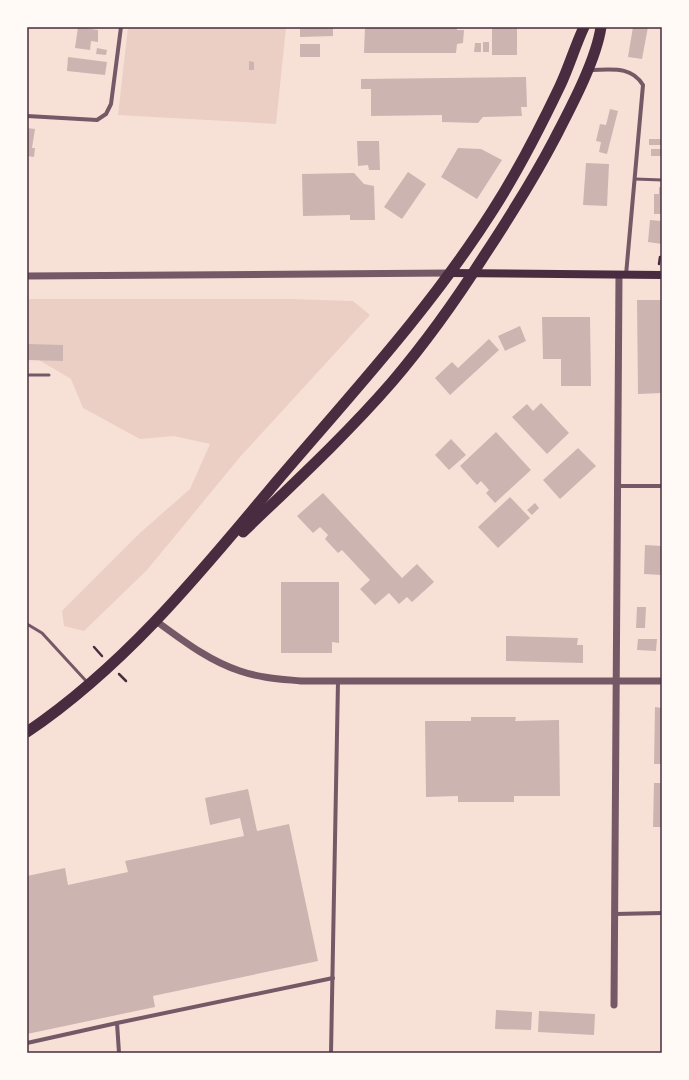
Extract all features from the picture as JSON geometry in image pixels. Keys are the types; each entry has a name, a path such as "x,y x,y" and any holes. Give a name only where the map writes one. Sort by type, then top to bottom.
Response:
{"highway":[{"path":"27,732 89,684 156,621 198,575 414,322 493,210 519,165 560,86 584,27"},
{"path":"198,575 350,427 387,388 439,324 540,166 570,109 601,27"}],"main road":[{"path":"450,273 662,275"}],"street":[{"path":"27,116 97,120 106,114 111,104 121,27"},
{"path":"586,70 621,70 637,75 643,85 635,179 623,275 619,486 614,1005"},
{"path":"27,276 450,273"},
{"path":"619,486 662,486"},
{"path":"156,621 214,660 240,672 266,677 301,681 662,681"},
{"path":"331,1053 338,681"},
{"path":"616,914 662,913"},
{"path":"27,1043 332,978"},
{"path":"117,1023 119,1053"}],"lane":[{"path":"635,179 662,180"},
{"path":"27,375 49,375"},
{"path":"27,624 42,633 89,684"}],"shaded area":[{"path":"128,27 286,27 276,124 118,115"},
{"path":"27,299 290,299 353,301 370,315 240,457 147,570 84,631 64,626 62,611 141,532 190,489 210,444 174,436 140,439 83,408 71,379 27,353"}],"building":[{"path":"78,27 98,30 98,42 91,41 90,50 75,48"},
{"path":"300,27 333,27 333,36 300,37"},
{"path":"365,27 457,27 457,30 464,30 463,43 457,44 456,53 364,53"},
{"path":"492,27 517,27 517,55 492,55"},
{"path":"633,27 648,27 642,59 628,57"},
{"path":"483,42 489,42 489,52 483,52"},
{"path":"475,43 481,43 481,52 474,52"},
{"path":"300,44 320,44 320,57 300,57"},
{"path":"97,48 107,50 106,55 96,54"},
{"path":"68,57 107,62 105,75 67,71"},
{"path":"249,61 254,62 254,70 249,70"},
{"path":"526,77 527,107 521,107 522,116 483,117 478,123 442,122 442,115 371,116 371,89 361,89 361,79"},
{"path":"610,109 618,111 607,154 599,152 601,142 596,141 600,124 606,125"},
{"path":"27,128 35,129 32,148 35,148 34,157 27,156"},
{"path":"649,139 662,139 662,145 649,145"},
{"path":"357,141 379,141 380,170 369,170 368,165 358,166"},
{"path":"458,148 481,149 502,160 477,199 441,177"},
{"path":"651,149 662,149 662,156 651,156"},
{"path":"586,163 609,164 607,206 583,205"},
{"path":"408,172 426,184 402,219 384,207"},
{"path":"354,173 364,184 374,186 375,220 350,220 350,215 303,216 302,174"},
{"path":"659,187 662,187 662,214 654,214 654,194 659,194"},
{"path":"650,220 662,221 662,244 648,242"},
{"path":"637,300 662,300 662,393 638,394"},
{"path":"542,317 590,317 591,386 561,386 561,359 543,359"},
{"path":"520,326 526,341 505,351 498,336"},
{"path":"489,339 499,350 450,395 435,378 452,362 458,368"},
{"path":"27,344 63,345 63,361 27,360"},
{"path":"541,403 569,433 547,454 512,417 527,404 533,411"},
{"path":"496,432 531,470 495,503 486,493 489,490 481,481 477,485 460,466"},
{"path":"451,439 466,455 449,470 435,455"},
{"path":"578,448 596,466 560,499 543,480"},
{"path":"323,493 402,578 417,564 434,582 412,602 407,597 399,604 389,593 375,605 360,589 370,580 342,550 338,553 325,539 328,535 320,527 313,533 297,516"},
{"path":"510,497 530,518 498,548 478,527"},
{"path":"535,503 539,508 532,515 527,510"},
{"path":"645,545 662,546 662,575 644,574"},
{"path":"281,582 339,582 339,643 332,642 332,653 281,653"},
{"path":"637,607 646,607 645,628 636,628"},
{"path":"506,636 578,638 577,645 583,645 583,663 506,661"},
{"path":"638,639 657,639 656,651 637,650"},
{"path":"655,707 662,708 662,764 654,764"},
{"path":"471,717 516,717 515,721 559,720 560,796 514,796 514,802 458,802 458,796 426,797 425,721 471,721"},
{"path":"654,783 662,783 662,827 653,827"},
{"path":"248,789 257,831 289,824 318,961 153,996 155,1007 27,1034 27,876 65,868 68,885 128,872 125,861 244,836 240,818 210,825 205,798"},
{"path":"496,1010 532,1012 531,1030 495,1029"},
{"path":"539,1011 595,1014 594,1035 538,1032"}]}
